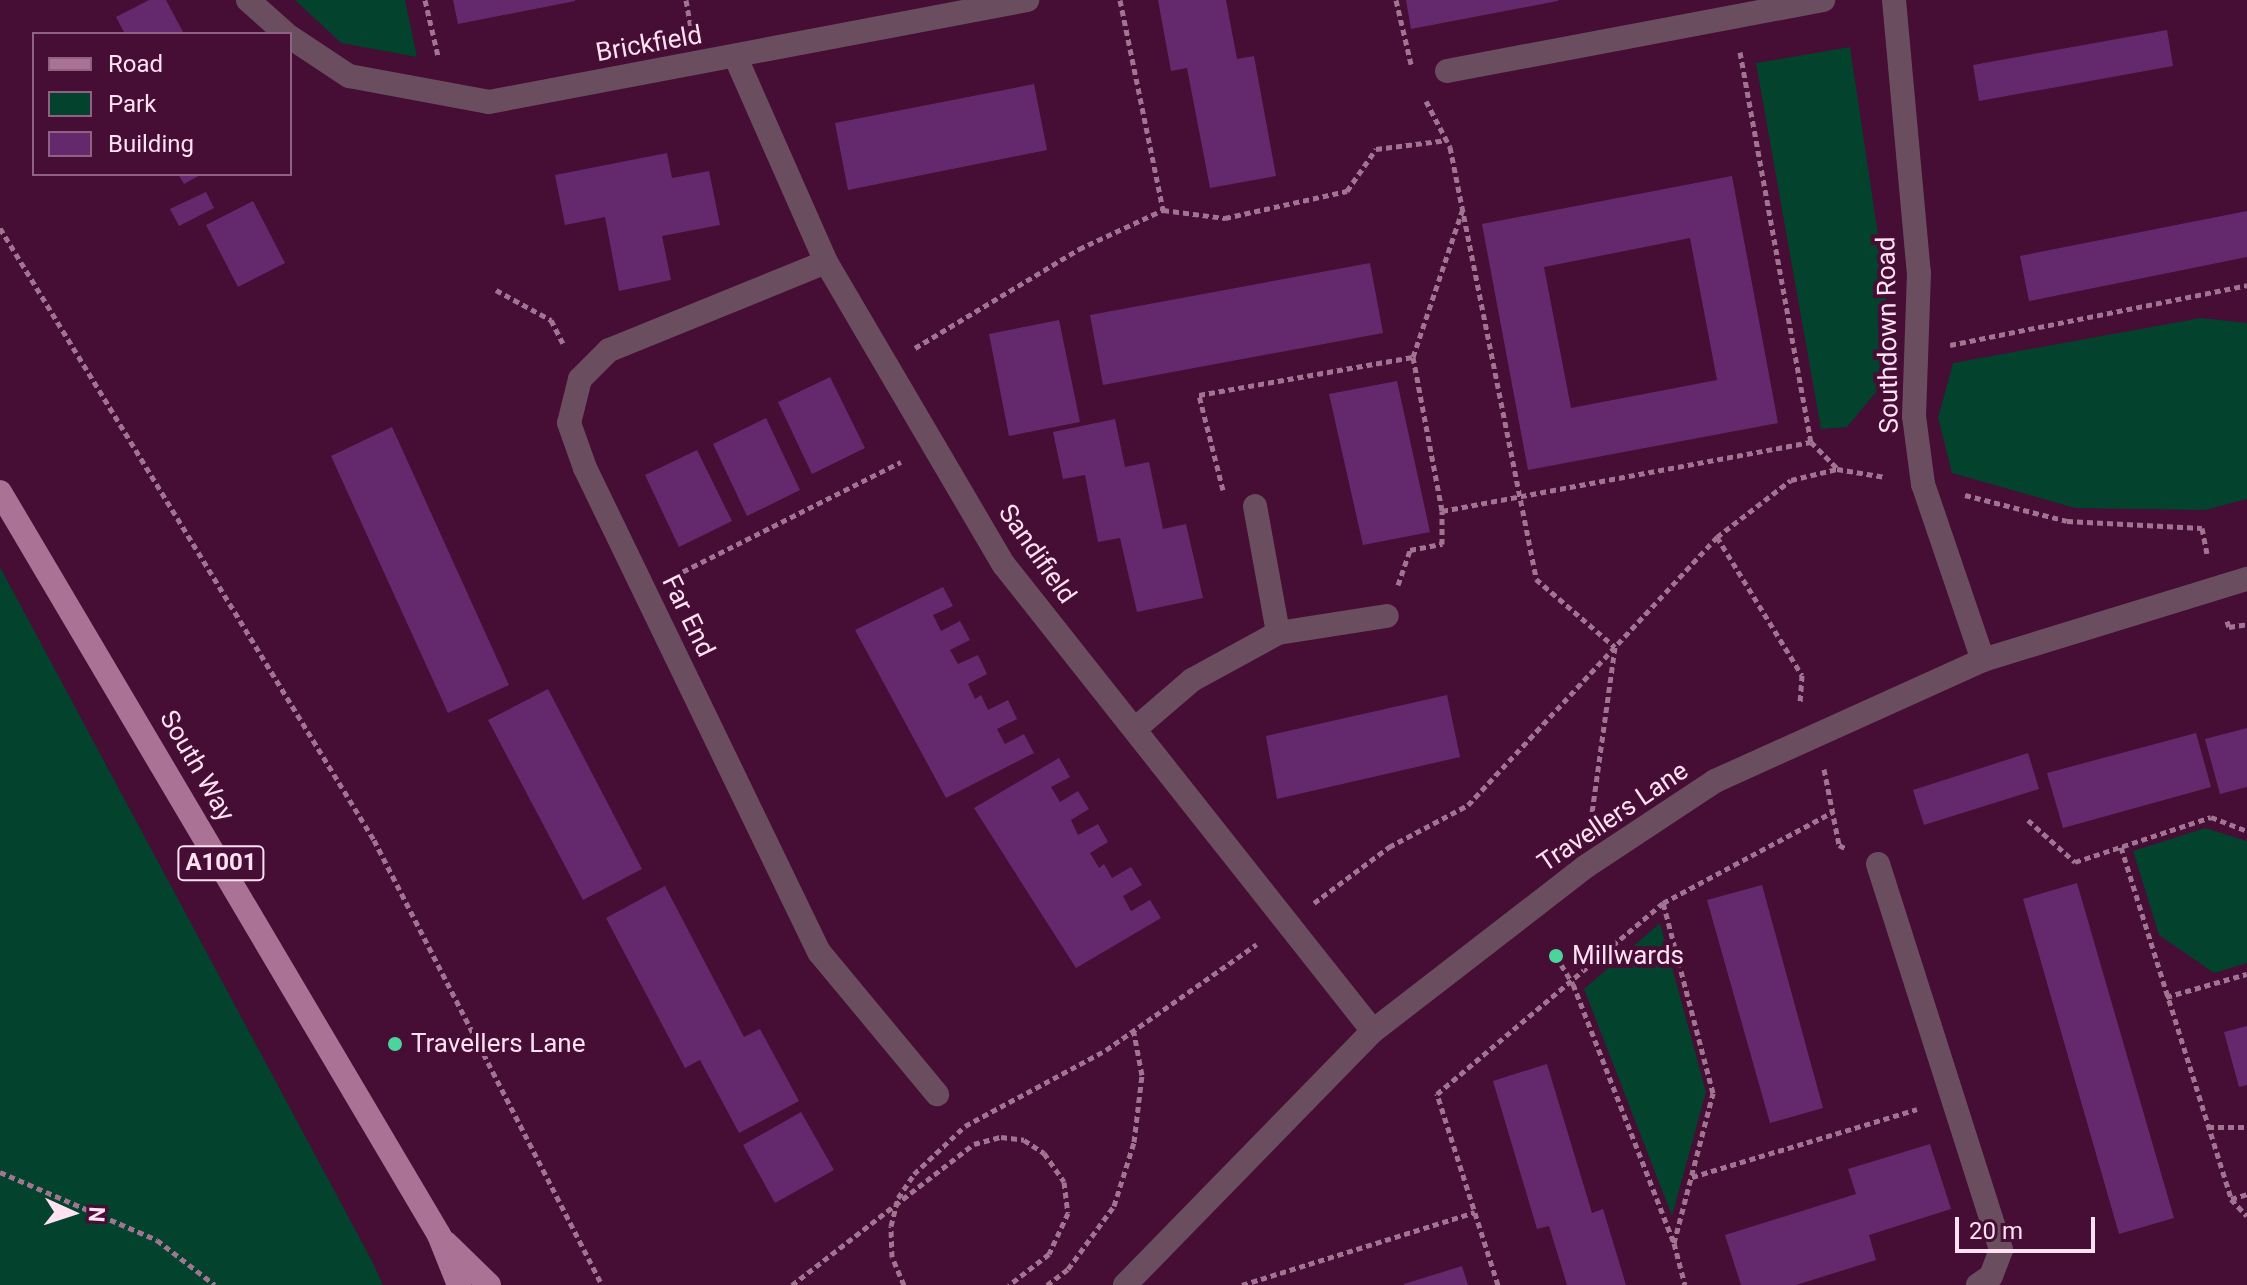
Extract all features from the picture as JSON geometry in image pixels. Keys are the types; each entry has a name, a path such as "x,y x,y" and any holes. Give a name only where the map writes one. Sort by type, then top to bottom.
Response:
{"main road":[{"name":"South Way","path":"0,492 439,1235 459,1285"},
{"name":"South Way","path":"439,1235 489,1285"}],"street":[{"name":"Brickfield","path":"248,0 284,32"},
{"name":"Brickfield","path":"292,39 349,76 489,102 736,58 1027,0"},
{"path":"1447,71 1823,0"},
{"name":"Southdown Road","path":"1894,0 1919,273 1914,416 1923,484 1983,660"},
{"name":"Sandifield","path":"736,58 826,262 1004,565 1373,1031"},
{"path":"580,379 609,350 826,262"},
{"name":"Far End","path":"580,379 569,423 585,468 819,952 937,1094"},
{"path":"1255,506 1278,633"},
{"name":"Travellers Lane","path":"1125,1285 1373,1031 1585,867 1715,781 1983,660 2247,579"},
{"path":"1135,729 1192,680 1278,633 1387,616"},
{"path":"1878,864 2001,1250 1991,1276 1978,1285"}],"path":[{"path":"425,0 448,96"},
{"path":"1120,0 1163,210"},
{"path":"1396,0 1414,79 1448,140 1536,579 1615,647"},
{"path":"1734,17 1811,442 1837,469"},
{"path":"1414,79 1447,71"},
{"path":"886,363 1079,249 1163,210 1225,218 1347,191 1376,149 1448,140"},
{"path":"1387,616 1410,550 1442,544 1442,511 1413,357 1462,210"},
{"path":"0,228 374,840 602,1285"},
{"path":"1916,352 2247,285"},
{"path":"496,290 551,320 580,379"},
{"path":"1255,506 1219,488 1199,395 1413,357"},
{"path":"1442,511 1811,442"},
{"path":"644,590 935,446"},
{"path":"904,1285 892,1257 891,1226 898,1198 914,1174 965,1126 1106,1050 1133,1028 1286,924 1389,847 1468,805 1717,537 1791,480 1837,469 1923,484 2067,521 2202,528"},
{"path":"2229,627 2247,624"},
{"path":"1585,867 1615,647"},
{"path":"1498,1285 1437,1094 1573,984 1663,903 1833,812"},
{"path":"2028,820 2075,862 2211,817 2247,831"},
{"path":"2121,847 2231,1199 2247,1216"},
{"path":"1663,903 1713,1093 1674,1243"},
{"path":"1556,956 1573,984 1674,1243 1685,1285"},
{"path":"2166,997 2247,974"},
{"path":"1047,1285 1068,1269 1114,1206 1134,1142 1142,1075 1133,1028"},
{"path":"1692,1177 1953,1098"},
{"path":"2208,1127 2247,1127"},
{"path":"792,1285 974,1144 1001,1137 1024,1140 1044,1153 1064,1182 1068,1213 1049,1254 1009,1285"},
{"path":"0,1172 157,1240 215,1285"},
{"path":"2231,1199 2247,1194"},
{"path":"1242,1285 1475,1212"}],"green space":[{"path":"295,0 405,0 417,57 341,43"},
{"path":"1850,47 1887,295 1877,391 1847,427 1821,429 1756,63"},
{"path":"2201,318 2247,323 2247,499 2205,510 2075,508 1952,473 1938,418 1953,363"},
{"path":"0,567 372,1261 383,1285 0,1285"},
{"path":"2205,828 2247,841 2247,963 2214,973 2159,935 2133,851"},
{"path":"1660,923 1706,1092 1672,1216 1584,989"}],"building":[{"path":"149,0 166,0 183,32 124,32 116,17"},
{"path":"453,0 575,0 575,1 458,24"},
{"path":"1158,0 1226,0 1237,59 1254,56 1276,176 1210,188 1187,68 1171,71"},
{"path":"1406,0 1558,0 1558,1 1411,29"},
{"path":"2167,30 2173,66 1979,101 1973,65"},
{"path":"1034,84 1047,150 848,190 835,123"},
{"path":"667,153 672,178 709,171 720,225 662,236 671,280 619,291 605,217 565,225 555,175"},
{"path":"179,176 198,176 184,184"},
{"path":"1732,176 1778,423 1528,470 1482,224","holes":["1690,238 1717,380 1571,408 1544,267"]},
{"path":"206,192 214,208 179,226 170,209"},
{"path":"253,201 285,263 238,287 206,225"},
{"path":"2247,211 2247,257 2029,301 2020,256"},
{"path":"1370,263 1383,333 1103,385 1090,315"},
{"path":"1059,320 1080,422 1009,436 989,334"},
{"path":"830,377 865,448 812,474 778,402"},
{"path":"1397,381 1430,532 1363,545 1329,394"},
{"path":"766,418 800,490 747,516 713,444"},
{"path":"1115,419 1125,467 1149,462 1163,529 1186,524 1203,598 1137,612 1120,538 1098,542 1085,475 1063,479 1053,432"},
{"path":"392,427 509,685 448,713 331,456"},
{"path":"697,450 732,521 679,547 645,475"},
{"path":"943,587 953,606 933,615 941,631 960,621 970,640 950,650 958,664 978,655 987,674 968,684 975,699 981,695 988,710 1008,700 1017,719 997,729 1005,744 1024,734 1034,753 946,798 855,630"},
{"path":"548,689 642,869 583,900 488,720"},
{"path":"1447,695 1460,757 1277,799 1266,736"},
{"path":"2247,728 2247,787 2220,794 2205,739"},
{"path":"2196,733 2211,787 2063,828 2047,773"},
{"path":"2028,753 2039,789 1924,825 1913,790"},
{"path":"1059,758 1070,777 1051,787 1060,802 1078,791 1089,809 1071,820 1078,835 1098,824 1108,842 1090,853 1099,868 1104,864 1112,878 1131,867 1142,885 1123,896 1131,911 1150,900 1161,918 1076,968 974,808"},
{"path":"2077,883 2174,1218 2119,1234 2023,899"},
{"path":"1762,885 1823,1108 1770,1123 1707,900"},
{"path":"665,886 744,1037 760,1029 799,1101 739,1133 700,1060 685,1068 606,918"},
{"path":"2247,1026 2247,1085 2239,1087 2224,1032"},
{"path":"1547,1064 1592,1213 1603,1209 1626,1285 1567,1285 1549,1226 1537,1229 1493,1081"},
{"path":"801,1112 834,1170 775,1203 743,1145"},
{"path":"1930,1144 1951,1209 1869,1235 1876,1260 1796,1285 1741,1285 1725,1235 1856,1194 1848,1169"},
{"path":"1462,1266 1468,1285 1404,1285 1404,1284"}],"place":[{"name":"Millwards","path":"1556,956"},
{"name":"Travellers Lane","path":"395,1044"}]}
